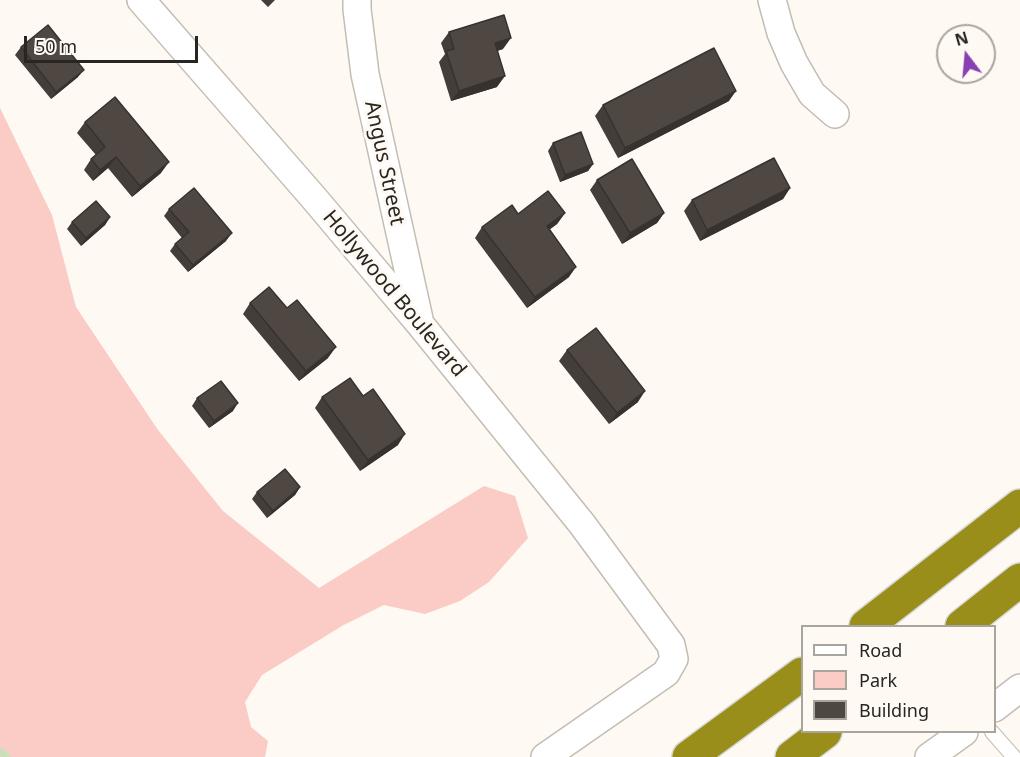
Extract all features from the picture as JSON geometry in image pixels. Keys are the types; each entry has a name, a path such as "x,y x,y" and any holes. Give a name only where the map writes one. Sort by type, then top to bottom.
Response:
{"highway":[{"path":"869,625 1020,506"},
{"path":"964,625 1020,580"},
{"path":"689,757 801,675"},
{"path":"792,757 824,733"}],"street":[{"name":"Hollywood Boulevard","path":"141,0 314,196 420,324 582,524 671,645 674,659 666,673 545,757"},
{"name":"Angus Street","path":"357,0 364,74 420,324"},
{"path":"772,0 781,33 794,63 812,94 835,114"},
{"path":"996,706 1020,688"},
{"path":"929,757 963,733"}],"lane":[{"path":"993,733 1014,757"}],"green space":[{"path":"0,108 52,215 76,307 158,430 223,511 319,588 484,486 515,496 528,538 489,582 460,601 425,614 384,605 342,626 262,675 245,702 251,727 268,741 265,757 0,757"}],"building":[{"path":"504,15 511,38 495,43 505,76 459,91 446,51 454,49 449,32"},
{"path":"48,25 84,70 56,92 21,47"},
{"path":"714,48 736,91 625,148 603,105"},
{"path":"115,97 169,162 140,186 116,157 100,170 91,159 105,147 85,122"},
{"path":"581,132 593,164 565,175 553,143"},
{"path":"774,158 790,188 707,230 692,200"},
{"path":"632,159 664,213 630,233 597,180"},
{"path":"194,188 232,233 193,265 175,244 189,232 169,209"},
{"path":"548,191 565,213 547,226 576,267 535,297 482,227 512,205 518,214"},
{"path":"96,201 110,217 86,238 72,222"},
{"path":"269,287 287,308 297,300 336,347 306,371 250,303"},
{"path":"596,328 645,391 617,413 567,350"},
{"path":"350,378 363,396 373,389 405,434 368,460 322,397"},
{"path":"221,381 238,403 214,421 197,398"},
{"path":"285,469 300,487 273,511 257,492"}],"waterway":[{"path":"0,751 7,757"}]}
